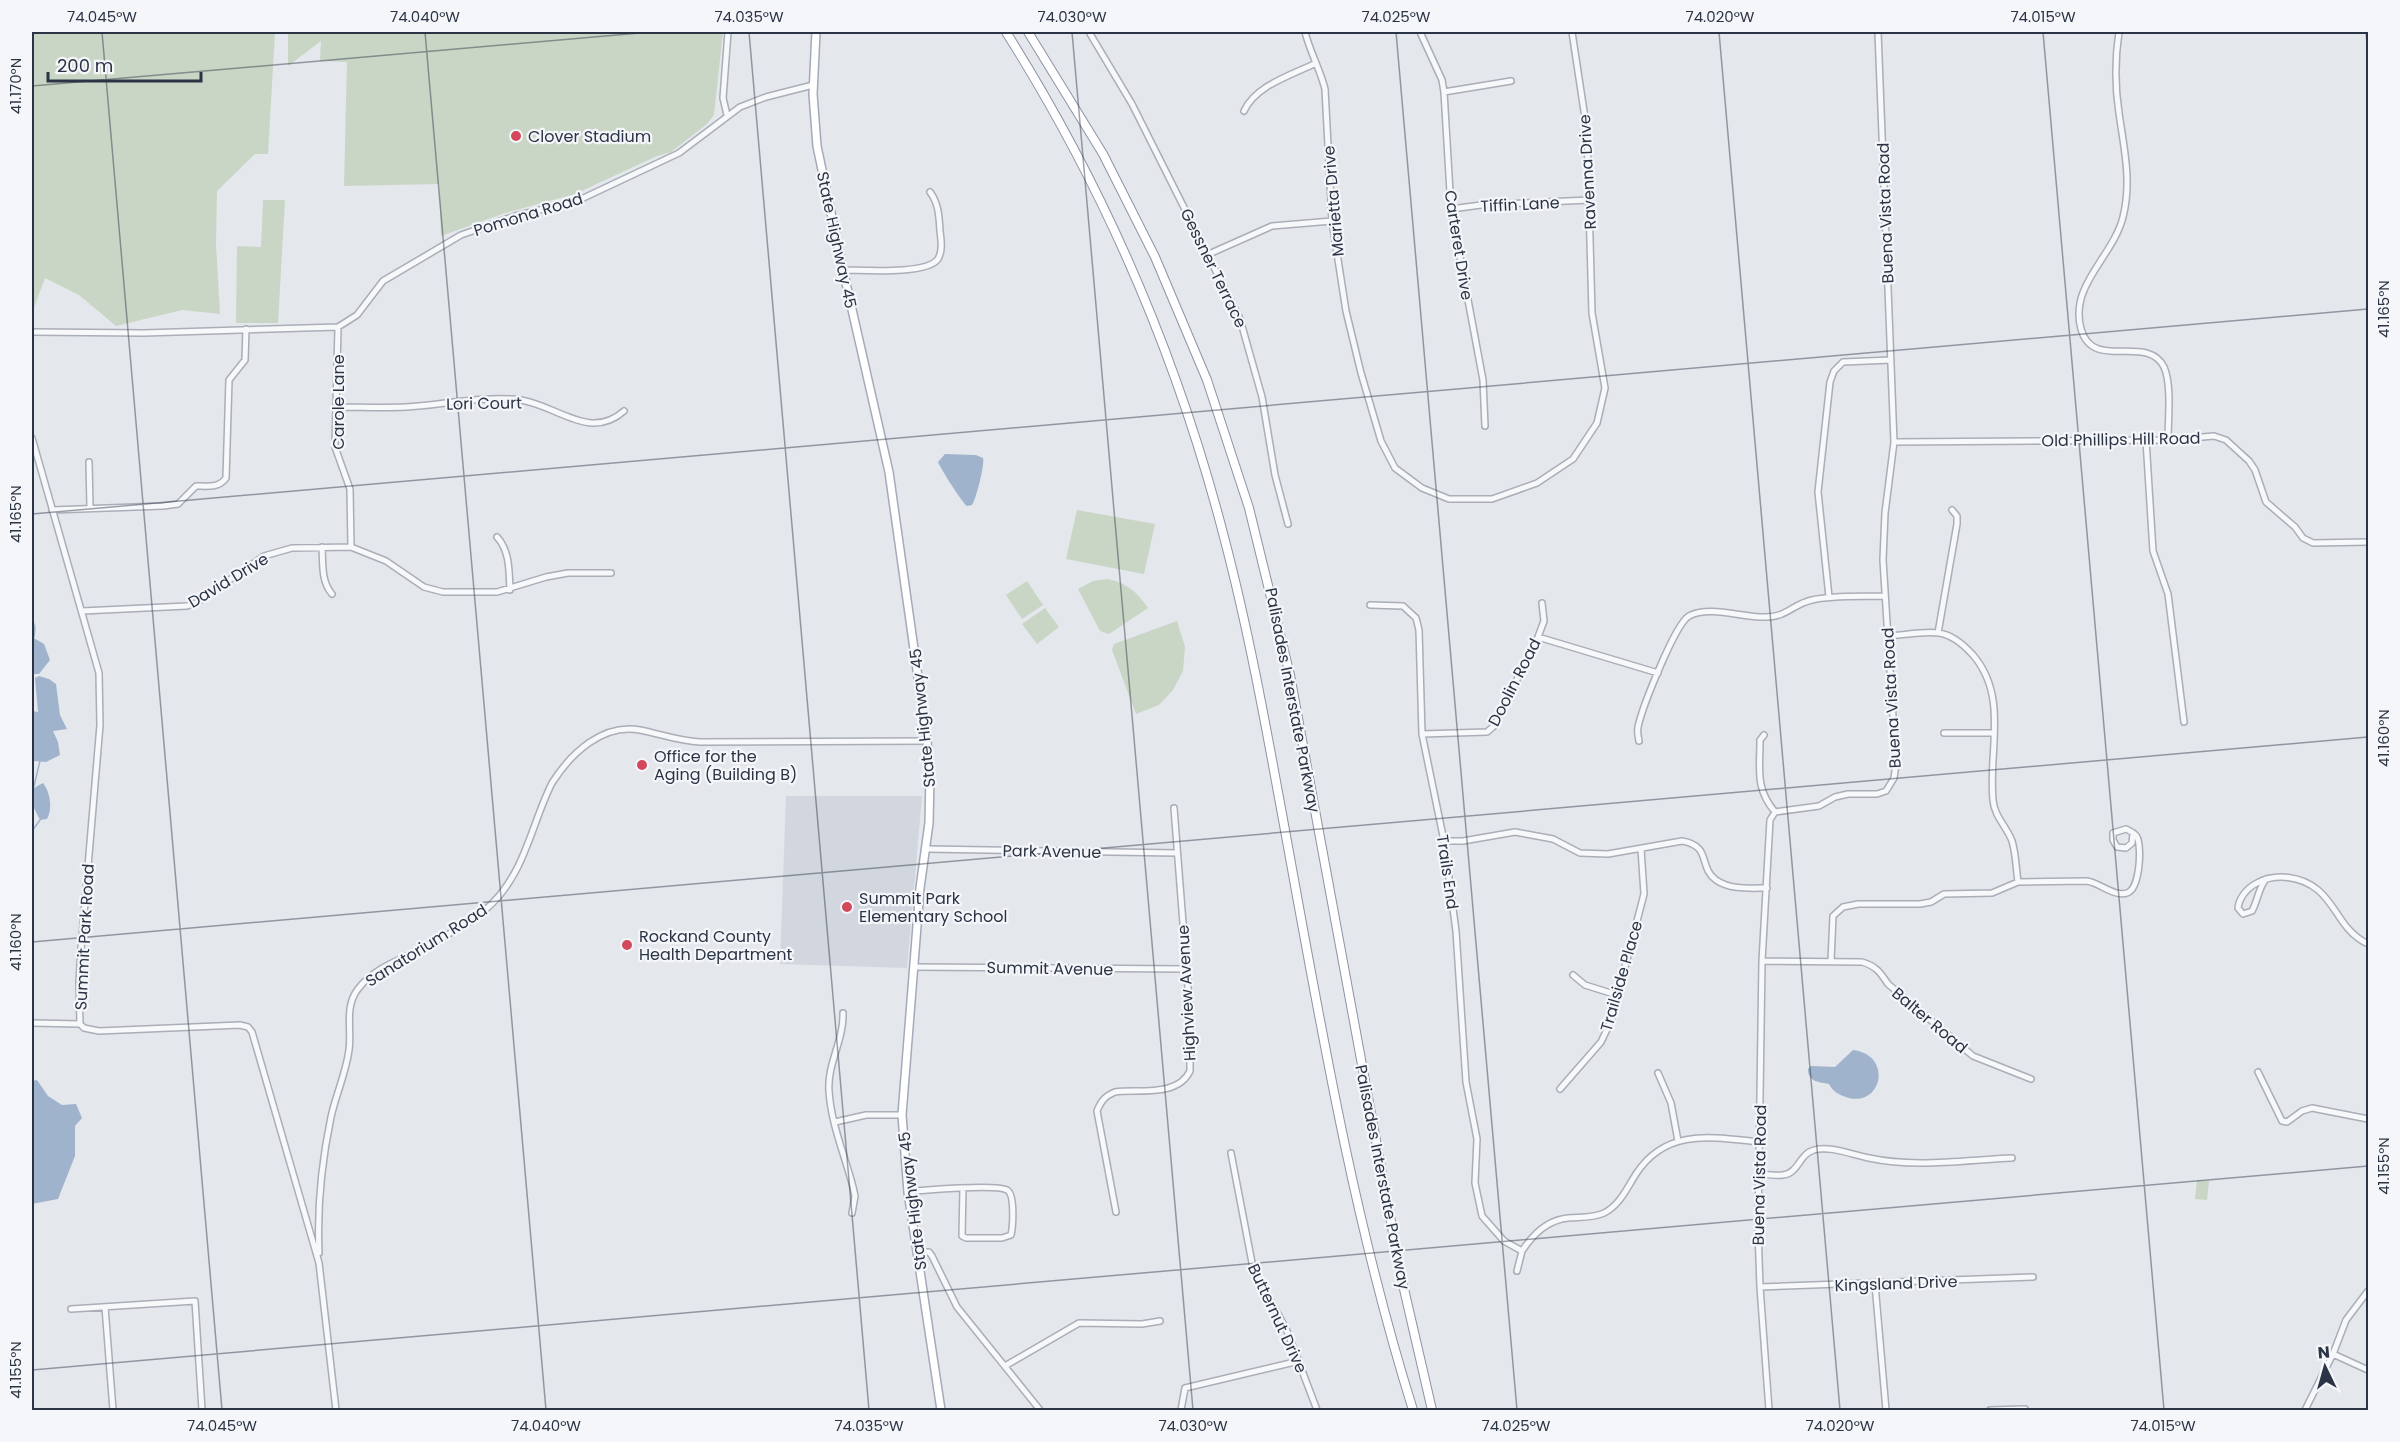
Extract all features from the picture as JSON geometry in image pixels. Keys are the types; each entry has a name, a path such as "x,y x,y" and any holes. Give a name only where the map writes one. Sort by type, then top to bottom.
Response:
{"highway":[{"name":"Palisades Interstate Parkway","path":"1006,32 1072,145 1122,248 1166,354 1209,480 1227,545 1250,647 1348,1163 1380,1293 1413,1410"},
{"name":"Palisades Interstate Parkway","path":"1028,32 1074,104 1130,205 1181,315 1220,416 1254,526 1290,675 1401,1276 1432,1410"},
{"path":"1034,32 1074,104"}],"main road":[{"name":"State Highway 45","path":"816,32 813,85 817,146 889,472 927,741 930,792 927,849 920,888 902,1115 908,1192 941,1410"}],"street":[{"path":"727,115 723,98 728,32"},
{"name":"Gessner Terrace","path":"1089,32 1132,104 1240,319 1265,413 1275,475 1288,524"},
{"name":"Marietta Drive","path":"1305,32 1325,89 1332,221 1346,311 1361,373"},
{"name":"Carteret Drive","path":"1420,32 1442,80 1444,92 1451,209 1483,380 1485,426"},
{"name":"Ravenna Drive","path":"1361,373 1381,441 1395,468 1422,488 1449,499 1492,500 1537,483 1573,459 1597,423 1605,388 1593,313 1587,131 1572,32"},
{"name":"Buena Vista Road","path":"1769,1410 1758,1240 1762,961 1770,820 1776,812 1806,810 1848,794 1877,794 1886,791 1894,778 1896,764 1883,537 1894,442 1878,32"},
{"path":"2119,32 2116,93 2127,158 2127,199 2111,248 2084,287 2079,310 2082,332 2088,343 2097,350 2149,353 2158,359 2168,379 2168,440"},
{"path":"1244,111 1249,100 1258,92 1316,63"},
{"path":"1444,92 1510,81"},
{"name":"Pomona Road","path":"338,327 357,315 383,281 461,235 515,216 577,201 630,178 690,146 727,115 760,99 813,85"},
{"path":"843,270 921,268 935,262 942,248 938,207 930,192"},
{"name":"Tiffin Lane","path":"1451,209 1481,205 1589,200"},
{"path":"1209,254 1272,226 1332,221"},
{"path":"32,332 144,333 338,327"},
{"name":"Carole Lane","path":"338,327 335,447 348,478 350,489 351,547"},
{"path":"52,510 178,504 196,486 223,483 226,478 229,380 245,360 246,329"},
{"path":"1829,597 1818,492 1830,382 1833,372 1843,362 1891,360"},
{"name":"Lori Court","path":"337,407 406,407 451,402 519,400 536,403 574,420 595,423 607,422 624,411"},
{"name":"Old Phillips Hill Road","path":"1894,442 2168,440 2214,436 2236,447 2255,470 2265,502 2286,519 2303,538 2313,543 2368,542"},
{"name":"Summit Park Road","path":"32,438 98,668 101,696 81,949 80,1024 84,1028 99,1031 240,1025 248,1027 252,1032 319,1263 336,1410"},
{"path":"2146,440 2153,551 2168,594 2184,722"},
{"path":"88,462 90,507"},
{"path":"1938,633 1957,524 1957,516 1952,510"},
{"path":"497,537 504,544 507,553 510,590"},
{"path":"322,547 324,578 326,587 332,594"},
{"name":"David Drive","path":"82,611 187,606 196,603 264,556 292,548 351,547 386,561 424,587 443,592 497,592 510,590 546,577 568,573 611,573"},
{"path":"1640,741 1638,727 1658,673 1681,623 1690,615 1706,612 1779,617 1800,604 1829,597 1885,596"},
{"name":"Doolin Road","path":"1422,734 1487,732 1494,726 1538,637 1544,621 1542,603"},
{"name":"Trails End","path":"1370,605 1403,606 1416,618 1422,734 1444,841 1456,931 1466,1082 1477,1139 1475,1177 1482,1216 1504,1241 1522,1251"},
{"path":"1889,636 1938,633 1951,637 1964,646 1981,665 1992,689 1993,801 2002,826 2013,843 2018,882"},
{"path":"1538,637 1658,673"},
{"name":"Sanatorium Road","path":"319,1263 318,1224 331,1118 348,1056 351,1003 357,990 374,974 463,926 498,898 519,868 552,783 587,744 609,732 630,729 684,742 927,741"},
{"path":"1944,733 1994,733"},
{"path":"1764,735 1760,740 1761,786 1764,798 1776,812"},
{"name":"Highview Avenue","path":"1116,1212 1097,1111 1106,1095 1115,1092 1173,1088 1186,1079 1191,1062 1174,808"},
{"path":"1444,841 1463,841 1515,832 1553,839 1580,853 1608,854 1682,841 1700,848 1709,872 1716,880 1739,887 1767,888"},
{"path":"1831,961 1833,916 1843,907 1858,904 1920,904 1931,902 1944,894 2001,891 2018,882 2097,882 2116,893 2126,894 2134,889 2138,879 2138,839 2133,833"},
{"name":"Park Avenue","path":"927,849 1177,853"},
{"name":"Trailside Place","path":"1560,1089 1601,1042 1611,1021 1644,894 1641,849"},
{"path":"2266,879 2259,888 2252,911 2243,914 2238,908 2239,900 2253,885 2266,879 2300,880 2318,891 2356,938 2368,944"},
{"name":"Balter Road","path":"1762,961 1831,961 1871,964 1878,969 1888,984 1973,1056 2031,1079"},
{"name":"Summit Avenue","path":"914,967 1186,969"},
{"path":"1572,975 1585,985 1617,995"},
{"path":"843,1012 842,1031 829,1090 835,1122 854,1187 852,1213"},
{"path":"32,1023 80,1024"},
{"path":"2258,1072 2282,1121 2287,1122 2302,1111 2312,1108 2368,1119"},
{"path":"1658,1073 1671,1103 1678,1141"},
{"path":"835,1122 866,1115 902,1115"},
{"path":"1517,1271 1522,1251 1530,1238 1548,1224 1566,1218 1604,1213 1620,1200 1650,1156 1660,1148 1678,1141 1710,1139 1760,1142"},
{"path":"1760,1174 1790,1173 1796,1169 1808,1152 1814,1149 1890,1162 2012,1158"},
{"name":"Butternut Drive","path":"1231,1153 1253,1268 1271,1298 1299,1361 1317,1410"},
{"path":"908,1192 963,1188 1008,1190 1011,1194 1012,1207 1011,1235 1002,1238 962,1236 963,1188"},
{"path":"917,1252 929,1252 957,1307 1040,1410"},
{"name":"Kingsland Drive","path":"1760,1287 2033,1277"},
{"path":"1875,1284 1886,1410"},
{"path":"2305,1410 2333,1354 2346,1320 2368,1291"},
{"path":"71,1309 195,1301 202,1410"},
{"path":"105,1307 113,1410"},
{"path":"1005,1366 1079,1323 1142,1324 1160,1321"},
{"path":"2333,1354 2368,1370"},
{"path":"1180,1410 1185,1388 1299,1361"},
{"path":"1990,1410 2025,1409"}],"shaded area":[{"name":"Summit Park Elementary School","path":"786,796 922,796 907,968 780,964"}],"green space":[{"path":"32,32 275,32 268,154 255,154 217,191 216,244 220,314 182,310 116,326 79,295 45,278 32,313"},
{"name":"Clover Stadium","path":"288,32 723,32 714,115 707,124 671,152 657,156 575,194 505,213 441,236 439,184 344,186 347,62 320,61 321,41 288,66"},
{"path":"263,200 285,200 278,323 236,323 237,246 261,247"},
{"path":"1077,510 1155,524 1144,574 1066,559"},
{"path":"1108,579 1131,589 1148,608 1109,634 1100,631 1078,589 1093,581"},
{"path":"1027,581 1043,605 1022,619 1006,595"},
{"path":"1045,608 1059,627 1037,644 1022,624"},
{"path":"1177,621 1185,647 1183,671 1173,690 1159,705 1136,714 1112,650 1114,644"},
{"path":"2197,1180 2209,1181 2207,1200 2195,1199"}],"water":[{"path":"945,454 976,455 983,458 980,482 972,505 965,504 939,465 938,462"},
{"path":"32,637 44,644 50,660 39,674 34,674 32,671"},
{"path":"39,676 56,684 60,715 67,729 53,731 60,755 46,762 34,761 32,758 32,711 38,712 35,678"},
{"path":"43,783 49,795 50,810 47,819 40,820 32,804 32,789"},
{"path":"1853,1050 1866,1054 1874,1062 1878,1071 1878,1081 1874,1090 1867,1096 1856,1099 1843,1096 1835,1092 1829,1084 1815,1081 1810,1077 1808,1069 1811,1066 1835,1067"},
{"path":"37,1080 48,1096 62,1105 76,1104 82,1118 75,1126 75,1156 58,1199 32,1204 32,1081"}],"waterway":[{"path":"32,618 35,628 34,637"},
{"path":"34,786 40,761"},
{"path":"32,831 40,820"}],"place":[{"name":"Clover Stadium","path":"516,136"},
{"name":"Office for the Aging (Building B)","path":"642,765"},
{"name":"Summit Park Elementary School","path":"847,907"},
{"name":"Rockand County Health Department","path":"627,945"}]}
